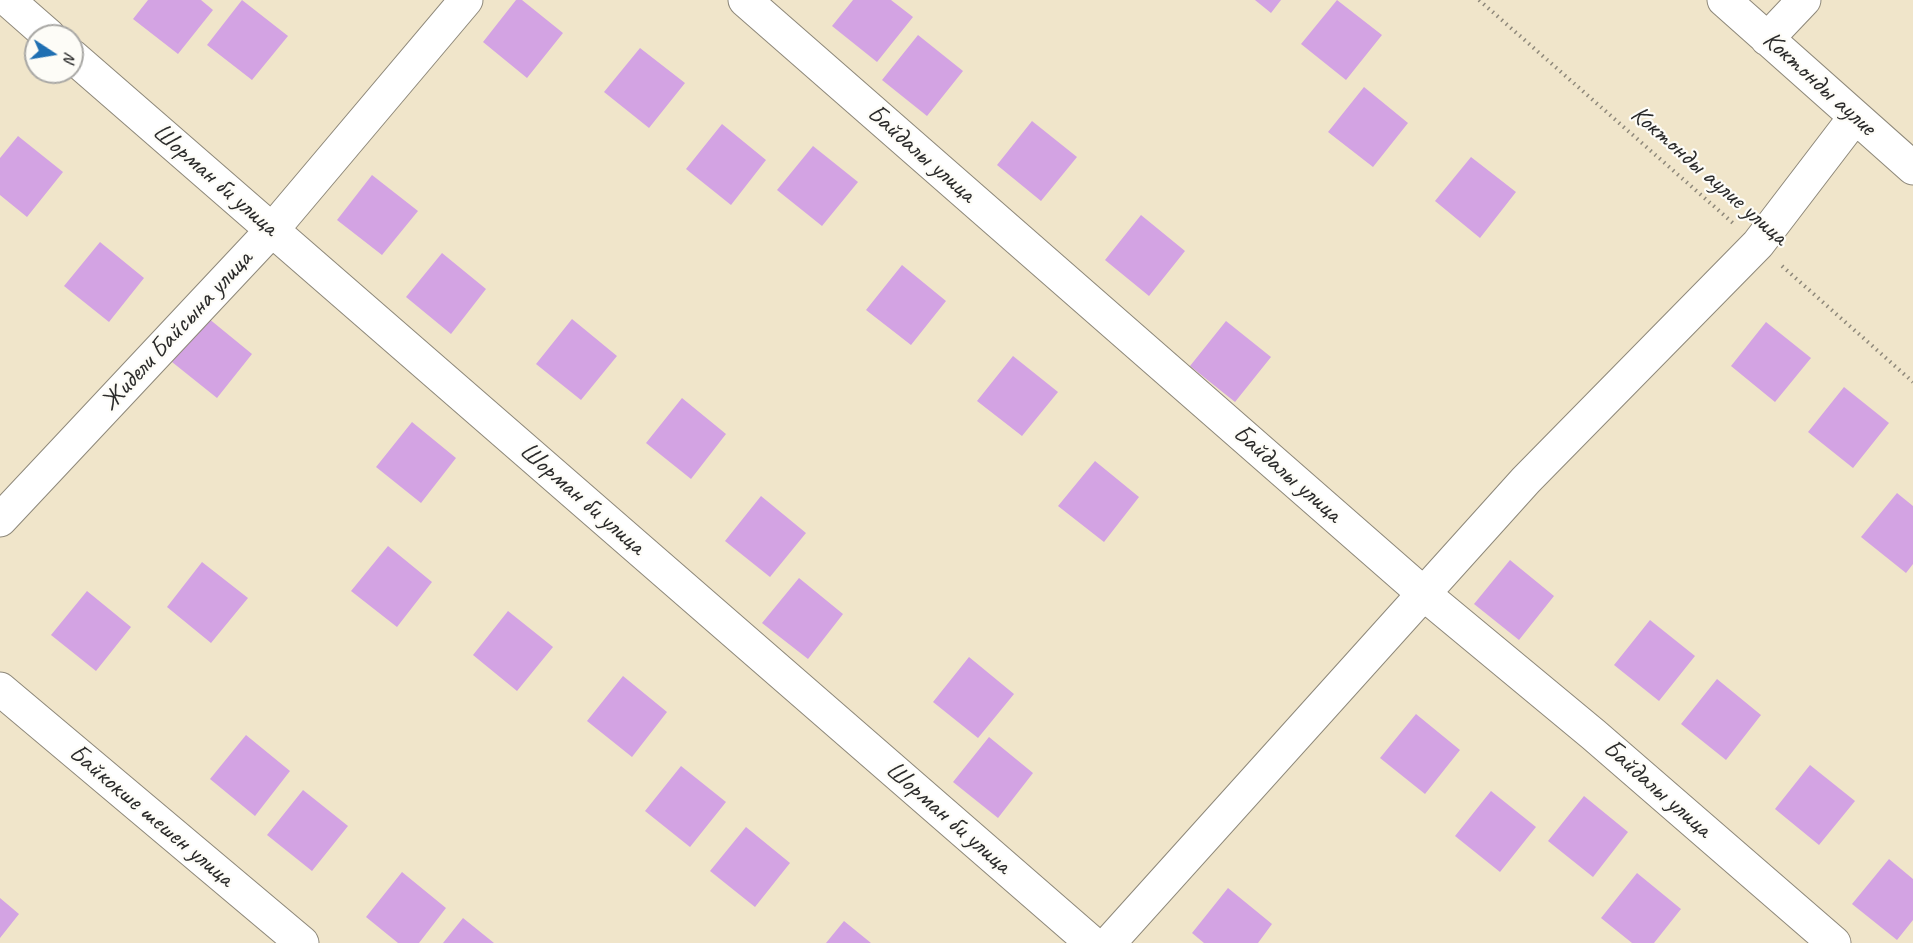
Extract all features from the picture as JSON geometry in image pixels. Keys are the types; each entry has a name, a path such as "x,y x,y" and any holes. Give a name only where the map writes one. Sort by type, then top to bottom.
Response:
{"street":[{"path":"8,0 35,24"},
{"name":"Жидели Байсына улица","path":"0,520 272,230 466,0"},
{"name":"Байдалы улица","path":"745,0 1424,594 1603,742 1834,943"},
{"name":"Коктонды аулие","path":"1724,0 1913,168"},
{"path":"1767,39 1804,0"},
{"name":"Шорман би улица","path":"84,66 1092,943"},
{"path":"1109,943 1526,480 1758,244 1855,117"},
{"name":"Байкокше шешен улица","path":"0,689 302,943"}],"path":[{"name":"Коктонды аулие улица","path":"1479,0 1913,382"}],"building":[{"path":"148,0 201,0 213,10 178,54 133,19"},
{"path":"242,0 288,36 252,80 207,45"},
{"path":"516,0 522,0 563,33 527,78 483,42"},
{"path":"853,0 891,0 913,17 877,62 832,26"},
{"path":"1255,0 1281,0 1271,13"},
{"path":"1337,0 1382,35 1346,80 1301,44"},
{"path":"918,35 963,71 927,116 882,80"},
{"path":"640,48 685,83 649,128 604,92"},
{"path":"1364,87 1408,123 1373,167 1328,132"},
{"path":"1032,121 1077,157 1041,201 997,165"},
{"path":"722,124 766,160 731,205 686,169"},
{"path":"18,136 63,172 27,217 0,195 0,158"},
{"path":"813,146 858,182 822,226 777,190"},
{"path":"1471,157 1516,192 1480,238 1435,201"},
{"path":"372,175 418,211 382,255 337,220"},
{"path":"1141,215 1185,251 1149,296 1105,260"},
{"path":"100,242 144,278 109,322 64,286"},
{"path":"442,253 486,289 451,334 406,297"},
{"path":"902,265 946,301 911,345 866,310"},
{"path":"208,318 252,354 217,398 172,362"},
{"path":"572,319 617,356 581,400 536,364"},
{"path":"1226,321 1271,357 1235,402 1190,366"},
{"path":"1766,322 1811,358 1775,402 1731,366"},
{"path":"1013,356 1058,392 1022,436 977,401"},
{"path":"1844,387 1889,423 1853,468 1808,432"},
{"path":"682,398 726,434 691,479 646,443"},
{"path":"412,422 456,458 421,503 376,467"},
{"path":"1095,461 1139,497 1104,542 1058,506"},
{"path":"1897,493 1913,506 1913,564 1906,573 1861,537"},
{"path":"761,496 806,533 770,577 725,541"},
{"path":"388,546 432,582 397,627 351,591"},
{"path":"1510,560 1554,596 1519,640 1474,604"},
{"path":"202,562 248,598 211,643 167,607"},
{"path":"799,578 843,614 808,659 762,623"},
{"path":"87,591 131,627 96,671 51,635"},
{"path":"508,611 553,647 517,691 473,655"},
{"path":"1650,620 1695,656 1659,701 1614,665"},
{"path":"969,657 1014,694 978,738 933,702"},
{"path":"623,676 667,712 632,757 587,721"},
{"path":"1717,679 1761,715 1726,760 1681,724"},
{"path":"1416,714 1460,750 1425,794 1380,758"},
{"path":"246,735 290,771 255,816 210,779"},
{"path":"989,737 1033,773 998,818 953,782"},
{"path":"1810,765 1855,801 1819,845 1775,809"},
{"path":"681,766 726,802 690,847 645,811"},
{"path":"303,790 348,826 312,871 267,835"},
{"path":"1491,791 1536,827 1500,872 1455,836"},
{"path":"1584,796 1628,832 1593,877 1548,841"},
{"path":"746,827 790,863 755,907 710,871"},
{"path":"1889,859 1913,879 1913,920 1897,940 1852,904"},
{"path":"402,872 446,908 419,943 398,943 366,917"},
{"path":"1637,873 1681,909 1654,943 1632,943 1601,918"},
{"path":"1228,888 1272,924 1258,943 1204,943 1192,933"},
{"path":"0,898 19,914 0,938"},
{"path":"463,918 494,943 443,943"},
{"path":"844,921 871,943 826,943"}]}
